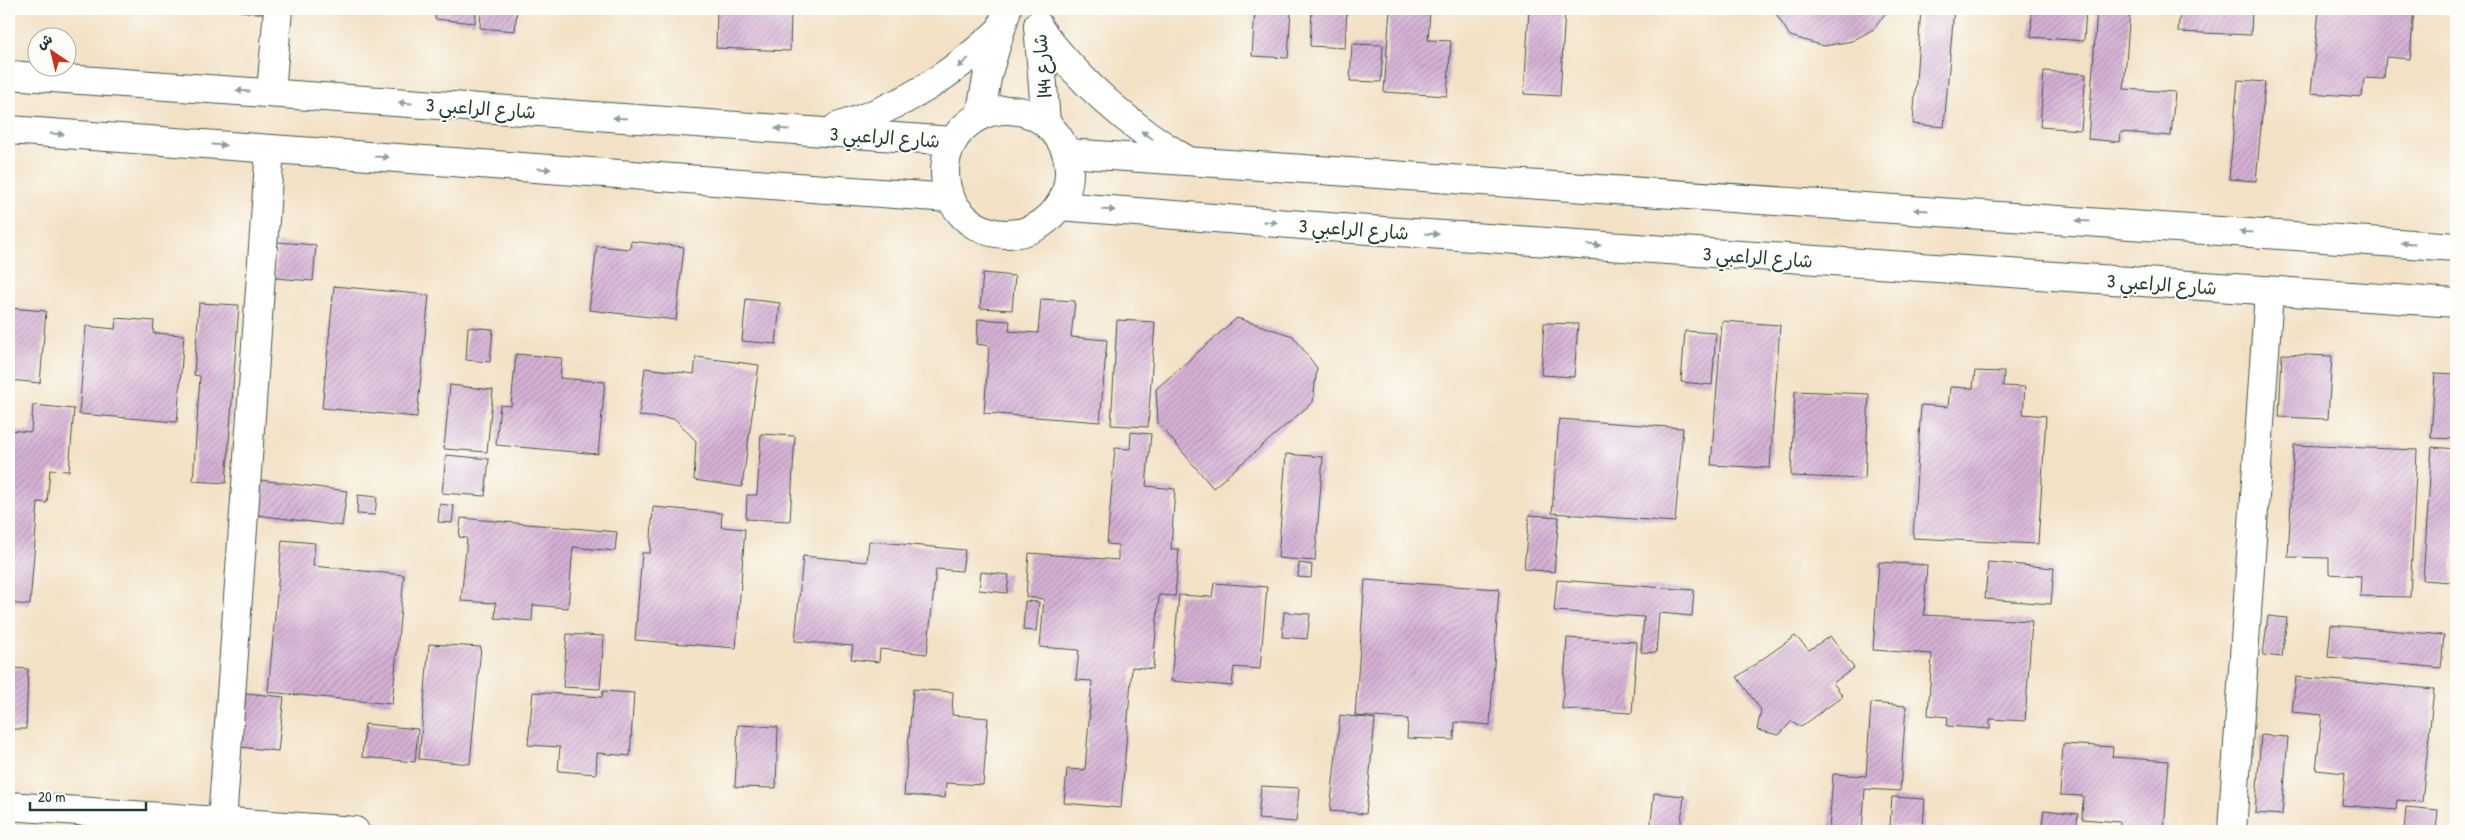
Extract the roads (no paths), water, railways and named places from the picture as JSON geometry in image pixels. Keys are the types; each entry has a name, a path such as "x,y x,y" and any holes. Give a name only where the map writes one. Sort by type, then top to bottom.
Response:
{"street":[{"path":"271,93 278,9"},
{"path":"1037,18 1058,53 1106,102 1132,124 1189,161"},
{"name":"شارع 44ا","path":"1037,18 1046,123"},
{"path":"980,116 1003,20"},
{"path":"822,132 872,117 918,94 961,65 1003,20"},
{"name":"شارع الراعبي 3","path":"9,75 953,141"},
{"path":"1007,110 1022,111 1046,123 1055,132 1066,153 1069,180 1059,206 1035,228 1019,234 1002,234 971,224 959,212 950,198 945,170 953,141 969,123 980,116 1007,110"},
{"path":"9,130 950,198"},
{"path":"222,822 270,149"},
{"path":"1066,153 2456,247"},
{"name":"شارع الراعبي 3","path":"1059,206 1354,229 2269,292 2456,303"},
{"path":"2232,831 2269,292"},
{"path":"9,806 356,831"}]}
